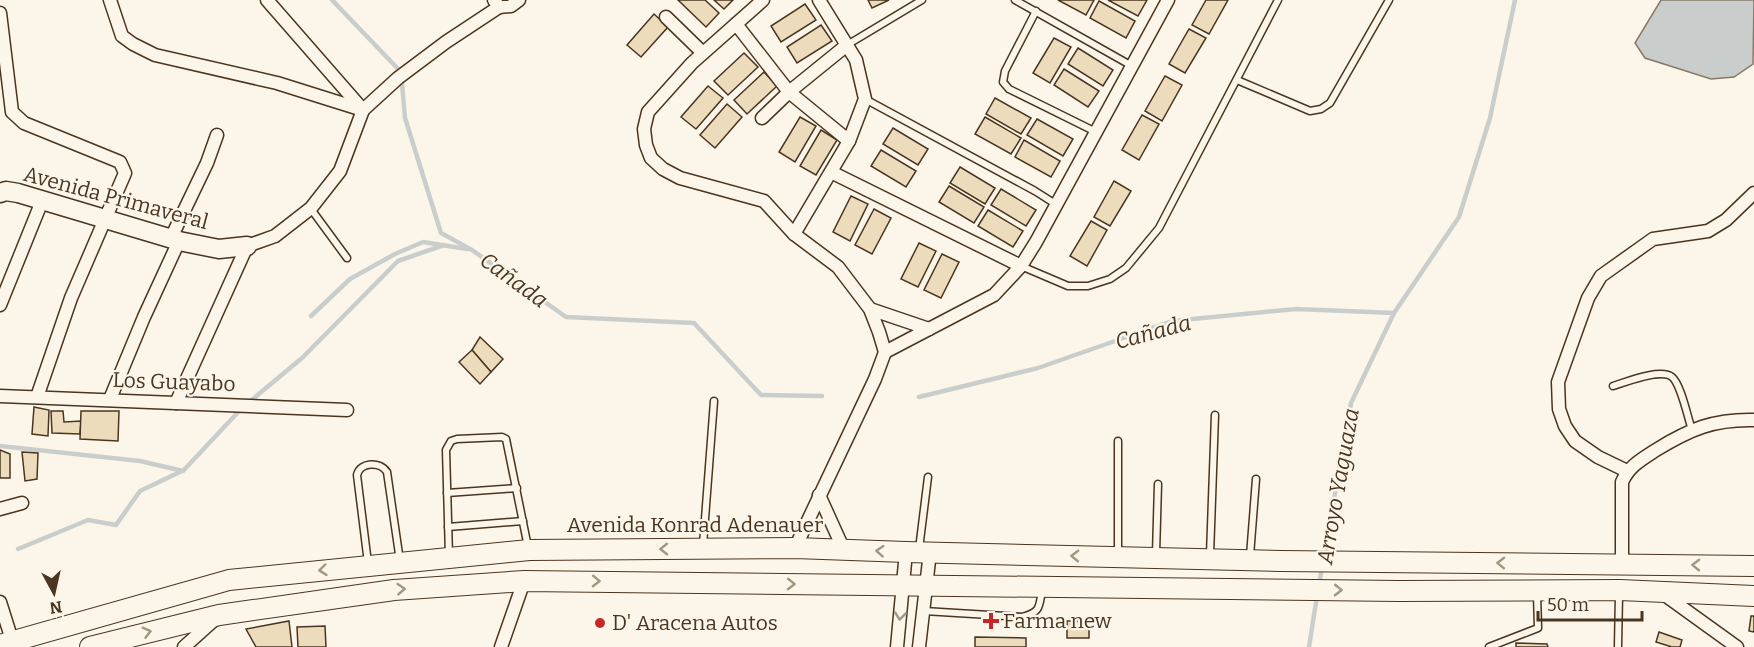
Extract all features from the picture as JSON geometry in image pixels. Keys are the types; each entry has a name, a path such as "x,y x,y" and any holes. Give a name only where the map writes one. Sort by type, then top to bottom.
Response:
{"main road":[{"name":"Avenida Konrad Adenauer","path":"6,643 229,580 529,550 843,548 1281,561 1754,566"},
{"path":"90,647 219,615 394,590 524,581 1399,591 1620,590 1754,596"}],"street":[{"path":"110,0 122,36 155,55 277,83 363,110"},
{"path":"267,0 363,110"},
{"path":"363,110 398,78 497,4 511,6 519,0"},
{"path":"794,234 849,141 865,99 856,60 819,0"},
{"path":"795,548 885,352 994,295 1021,266 1057,205 1168,0"},
{"path":"761,1 702,53 648,112 644,129 646,145 651,159 680,178 764,201 794,234 838,267 870,309 885,352"},
{"path":"0,13 6,113 122,165 125,173 70,298 37,398"},
{"path":"666,17 702,53"},
{"path":"736,24 789,92 849,141"},
{"path":"762,118 789,92 847,45"},
{"name":"Avenida Primaveral","path":"0,193 6,191 18,193 104,220 219,249 247,246 275,236 310,208 340,171 363,110"},
{"path":"110,399 217,135"},
{"path":"831,172 1021,266"},
{"path":"1627,471 1598,457 1575,441 1565,426 1559,409 1558,382 1588,298 1601,276 1653,239 1708,231 1726,220 1754,193"},
{"path":"0,304 42,201"},
{"path":"176,403 247,246"},
{"path":"870,309 929,329"},
{"name":"Los Guayabo","path":"0,396 347,410"},
{"path":"1622,564 1622,482 1627,471 1650,454 1704,425 1731,419 1754,420"},
{"path":"819,495 843,548"},
{"path":"0,509 22,503"},
{"path":"897,647 903,585 918,552"},
{"path":"918,552 927,586 919,647"},
{"path":"501,647 524,581"},
{"path":"1661,592 1737,647"},
{"path":"0,602 6,643"},
{"path":"184,647 219,615"}],"lane":[{"path":"847,45 922,0"},
{"path":"1015,0 1132,66"},
{"path":"1021,266 1068,286 1088,286 1110,279 1126,268 1159,228 1278,0"},
{"path":"1237,80 1310,111 1321,109 1330,103 1389,0"},
{"path":"1036,11 1005,70 1003,82 1009,89 1096,132"},
{"path":"865,99 1057,205"},
{"path":"310,208 346,258"},
{"path":"1613,386 1647,376 1664,374 1672,377 1678,386 1692,430"},
{"path":"702,548 714,401"},
{"path":"1210,559 1215,416"},
{"path":"448,558 446,450 451,441 457,439 502,437 506,439 529,550"},
{"path":"1118,441 1118,557"},
{"path":"369,565 357,475 358,470 363,466 378,465 384,467 387,472 400,562"},
{"path":"918,552 928,477"},
{"path":"1250,560 1256,479"},
{"path":"1156,558 1158,484"},
{"path":"447,493 517,488"},
{"path":"448,527 523,521"},
{"path":"924,611 1022,617 1034,614 1039,607 1042,587"},
{"path":"1489,647 1538,628 1537,590"},
{"path":"1618,647 1620,590"}],"shaded area":[{"path":"1661,0 1754,0 1753,64 1734,77 1711,79 1645,58 1635,43"}],"building":[{"path":"678,0 705,0 719,13 706,27"},
{"path":"714,0 733,0 724,9"},
{"path":"868,0 889,0 872,8"},
{"path":"1058,0 1094,0 1086,15"},
{"path":"1108,0 1147,0 1138,16"},
{"path":"1206,0 1228,0 1209,34 1192,25"},
{"path":"1099,1 1135,21 1126,38 1090,18"},
{"path":"805,4 816,20 781,42 771,26"},
{"path":"654,14 668,27 641,57 627,45"},
{"path":"821,25 832,41 797,63 787,47"},
{"path":"1189,29 1206,38 1185,73 1169,64"},
{"path":"1054,38 1071,47 1050,83 1033,73"},
{"path":"1078,48 1113,70 1103,86 1068,64"},
{"path":"744,53 758,67 728,95 714,81"},
{"path":"1064,69 1099,91 1088,107 1054,85"},
{"path":"764,72 777,86 747,114 734,100"},
{"path":"1165,76 1182,85 1162,121 1145,111"},
{"path":"708,86 723,98 696,129 681,117"},
{"path":"995,98 1031,118 1021,134 986,114"},
{"path":"727,104 742,117 715,148 700,135"},
{"path":"1142,115 1159,124 1139,160 1122,150"},
{"path":"800,117 816,126 795,162 779,152"},
{"path":"985,117 1021,138 1011,154 975,134"},
{"path":"1037,119 1073,139 1063,156 1027,135"},
{"path":"893,128 928,149 918,165 883,144"},
{"path":"821,130 837,140 816,175 800,166"},
{"path":"1024,140 1060,161 1051,177 1015,157"},
{"path":"881,150 916,171 906,187 871,166"},
{"path":"960,167 995,188 985,204 950,183"},
{"path":"1114,181 1131,191 1110,226 1094,217"},
{"path":"949,186 984,207 974,223 939,202"},
{"path":"1001,189 1036,210 1026,226 991,205"},
{"path":"851,196 868,204 850,241 833,232"},
{"path":"874,209 891,218 872,254 855,245"},
{"path":"988,210 1023,231 1013,247 978,226"},
{"path":"1091,221 1107,230 1087,266 1070,256"},
{"path":"919,243 936,251 918,287 901,279"},
{"path":"942,254 959,262 941,298 924,290"},
{"path":"480,337 503,359 491,372 472,350"},
{"path":"472,350 491,372 480,384 459,362"},
{"path":"34,407 49,410 48,436 32,434"},
{"path":"51,411 63,411 64,422 81,421 80,434 52,433"},
{"path":"81,411 119,411 118,441 80,439"},
{"path":"0,450 10,454 10,478 0,478"},
{"path":"22,452 38,453 37,479 25,481"},
{"path":"1751,616 1754,616 1754,632 1749,631"},
{"path":"289,621 292,647 256,647 246,629"},
{"path":"1067,621 1089,621 1089,638 1067,638"},
{"path":"325,626 326,647 298,647 297,627"},
{"path":"1659,632 1682,640 1680,647 1656,642"},
{"path":"975,637 1026,638 1026,647 975,647"},
{"path":"1516,643 1547,644 1548,647 1516,647"}],"waterway":[{"name":"Cañada","path":"332,0 401,72 405,118 441,233 472,250 566,317 694,323 761,395 822,396"},
{"name":"Arroyo Yaguaza","path":"1324,556 1351,403 1394,313 1459,217 1490,118 1515,0"},
{"path":"311,316 350,279 395,254 423,242 467,249"},
{"name":"Cañada","path":"248,403 302,358 398,261 444,245"},
{"name":"Cañada","path":"919,397 1038,368 1172,321 1296,309 1394,313"},
{"name":"Cañada","path":"0,446 140,461 183,471 241,409"},
{"path":"18,549 88,520 116,525 140,491 182,471"},
{"name":"Arroyo Yaguaza","path":"1319,585 1322,567"},
{"name":"Arroyo Yaguaza","path":"1309,647 1317,596"}],"place":[{"name":"Farma new","path":"991,621"},
{"name":"D' Aracena Autos","path":"600,623"}]}
